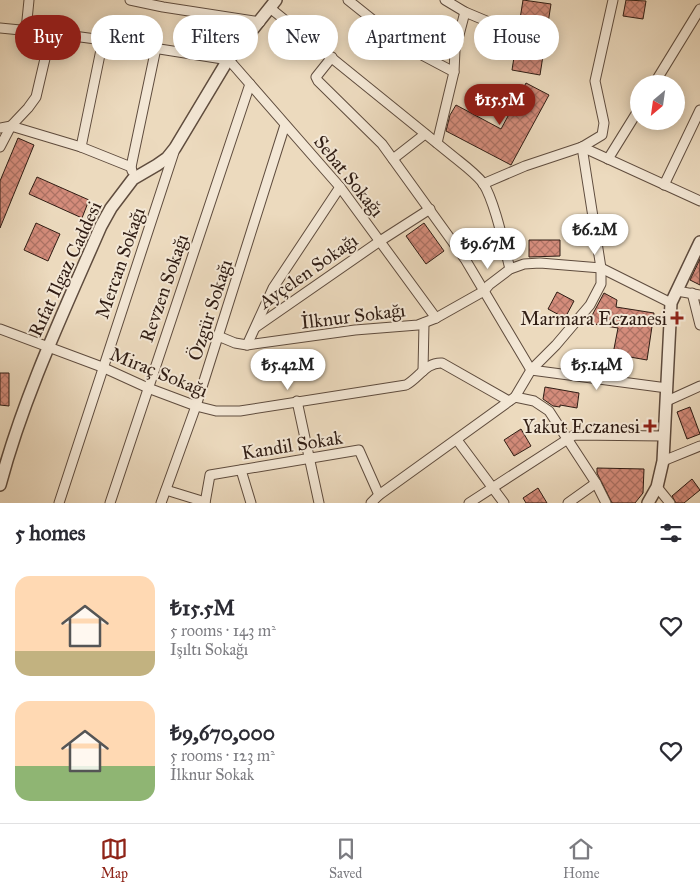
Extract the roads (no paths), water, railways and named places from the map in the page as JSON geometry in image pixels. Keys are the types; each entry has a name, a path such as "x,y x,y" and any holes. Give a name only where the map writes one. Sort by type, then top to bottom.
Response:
{"street":[{"path":"28,15 29,0"},
{"path":"130,0 260,22"},
{"path":"348,0 393,36 420,54 454,72"},
{"path":"445,0 474,16"},
{"path":"483,184 525,166 582,147 602,135 604,129 595,82 613,0"},
{"path":"273,4 285,15"},
{"name":"Rıfat Ilgaz Caddesi","path":"258,24 273,4"},
{"path":"660,75 700,9"},
{"path":"438,143 454,72 455,50 465,12"},
{"path":"0,28 15,29"},
{"path":"0,147 11,126 36,97 45,60"},
{"path":"81,146 99,60"},
{"path":"133,179 131,167 153,60"},
{"name":"Rıfat Ilgaz Caddesi","path":"0,485 4,454 101,226 111,208 133,179 157,165 175,148 229,60"},
{"name":"Sebat Sokağı","path":"229,60 340,187 436,318"},
{"path":"330,60 316,77 318,81 382,144 430,209 465,259 531,370"},
{"path":"336,60 438,143 483,184 492,205 510,268 524,264 540,263 601,268 670,303"},
{"name":"Revzen Sokağı","path":"110,503 250,84"},
{"path":"664,185 700,110"},
{"path":"608,159 630,124"},
{"name":"Özgür Sokağı","path":"161,503 196,406 285,125"},
{"path":"0,128 11,126 81,146 131,167"},
{"path":"393,159 425,134"},
{"path":"582,147 700,201"},
{"path":"371,503 379,495 512,399 531,370 556,345 590,304 601,284 601,268 582,147"},
{"name":"Mercan Sokağı","path":"59,503 175,148"},
{"path":"248,345 273,288 340,187"},
{"name":"Ayçelen Sokağı","path":"256,327 380,241 430,209"},
{"path":"648,503 657,487 662,461 667,401 670,303 700,242"},
{"name":"İlknur Sokağı","path":"218,336 235,343 248,345 355,330 418,325 436,318 484,291 510,268"},
{"path":"677,291 696,294 700,325"},
{"path":"423,371 424,323"},
{"name":"Miraç Sokağı","path":"0,329 102,368 148,388 216,412 234,412 406,385 417,378 431,364 442,363 512,399"},
{"path":"531,370 667,388"},
{"path":"667,401 700,386"},
{"path":"512,399 534,401 550,411 596,483 606,503"},
{"path":"297,402 319,503"},
{"path":"468,503 574,435 664,436"},
{"path":"457,440 504,503"},
{"path":"662,461 700,446"},
{"name":"Kandil Sokak","path":"205,502 210,475 309,460 359,450 379,495"},
{"path":"241,470 252,503"},
{"path":"568,503 596,483"},
{"path":"657,487 670,503"},
{"path":"166,490 205,502"}],"place":[{"name":"Marmara Eczanesi","path":"677,318"},
{"name":"Yakut Eczanesi","path":"650,426"}]}
